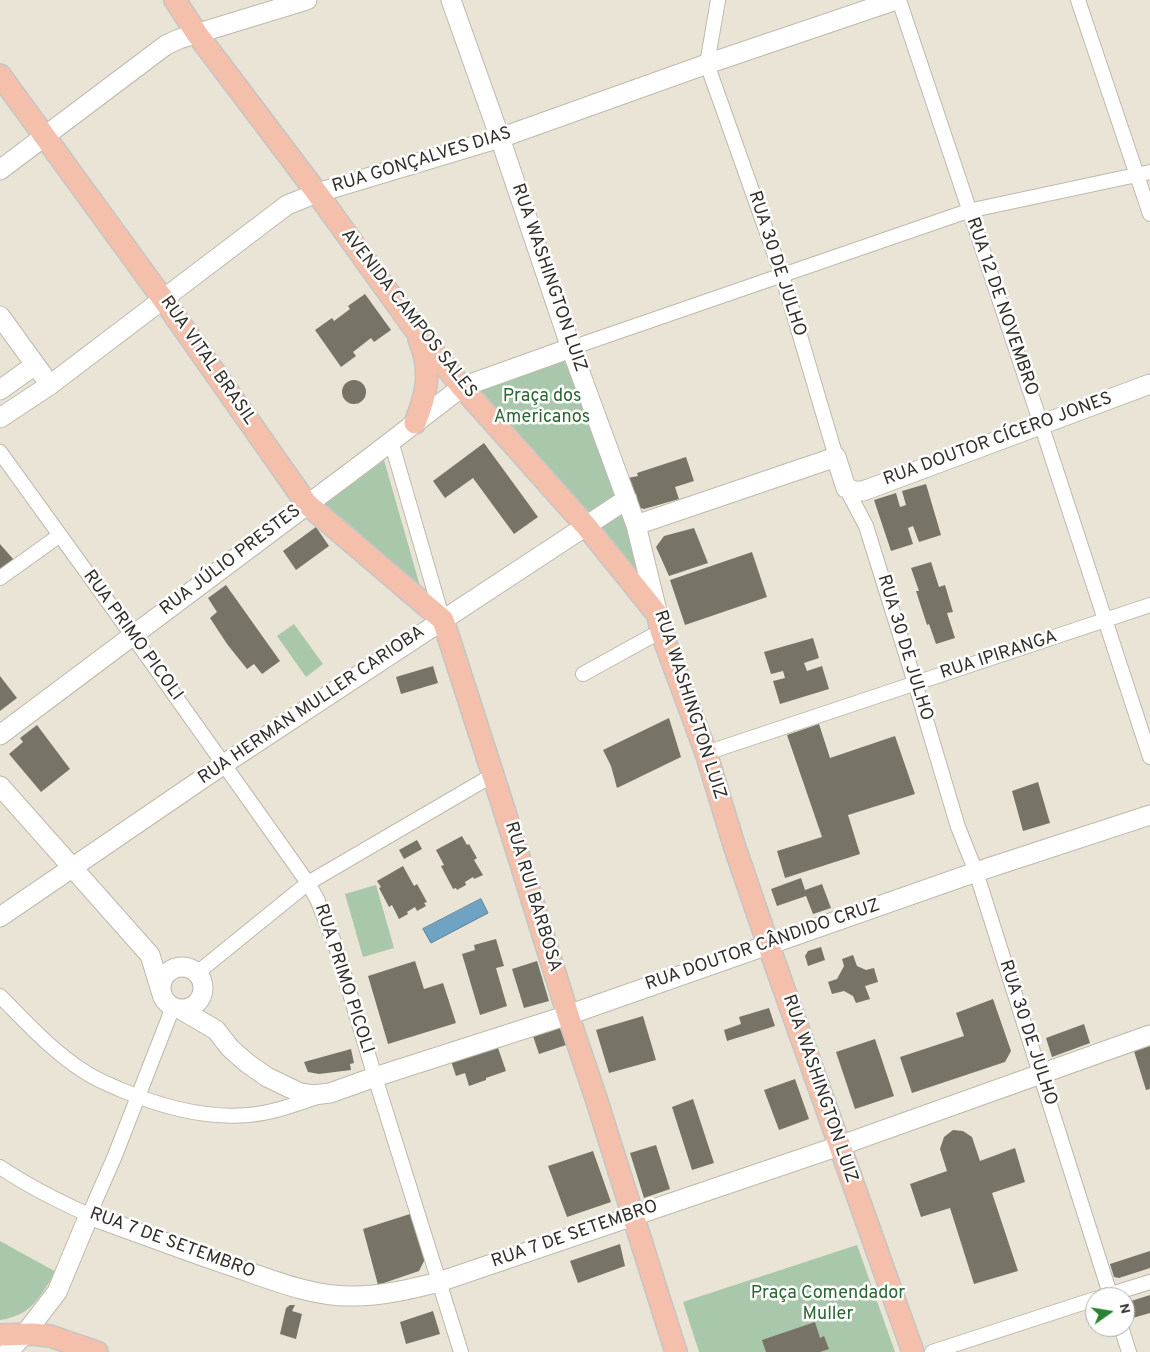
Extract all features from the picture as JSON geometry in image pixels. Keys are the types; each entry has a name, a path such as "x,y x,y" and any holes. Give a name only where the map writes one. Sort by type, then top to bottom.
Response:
{"main road":[{"name":"AVENIDA CAMPOS SALES","path":"175,0 197,34 317,193 414,328 462,387 586,526 659,623"},
{"path":"0,170 166,45 178,39 307,0"},
{"name":"RUA WASHINGTON LUIZ","path":"451,0 571,348 636,524 659,623 706,753 735,848 768,944 913,1352"},
{"name":"RUA GONÇALVES DIAS","path":"0,418 50,385 287,205 317,193 500,138 707,64 897,0"},
{"name":"RUA VITAL BRASIL","path":"0,75 163,299 307,504 443,620"},
{"path":"0,316 50,385"},
{"path":"414,328 424,353 427,371 426,391 415,423"},
{"name":"RUA JÚLIO PRESTES","path":"0,734 462,387 571,348"},
{"path":"0,390 35,365"},
{"name":"RUA DOUTOR CÍCERO JONES","path":"846,488 863,491 1150,384"},
{"path":"636,524 836,457"},
{"name":"RUA 30 DE JULHO","path":"836,457 846,488"},
{"name":"RUA HERMAN MULLER CARIOBA","path":"0,917 224,764 627,499"},
{"name":"RUA RUI BARBOSA","path":"443,620 676,1352"},
{"path":"0,786 150,954 197,975"},
{"name":"RUA DOUTOR CÂNDIDO CRUZ","path":"216,1030 230,1048 267,1077 300,1093 313,1095 330,1093 568,1015 976,872 1150,815"},
{"path":"150,954 161,991 168,1003 216,1030"},
{"path":"161,991 161,984 167,973 179,967 186,967 197,975 216,1030"},
{"path":"176,1008 186,1009 192,1007 202,997 197,975"},
{"name":"RUA 7 DE SETEMBRO","path":"89,1215 275,1282 309,1291 351,1296 381,1294 439,1282 839,1146 1150,1035"},
{"path":"8,1352 24,1335 57,1292 89,1215"},
{"path":"0,1335 33,1334 50,1336 97,1352"}],"street":[{"name":"RUA 30 DE JULHO","path":"718,0 707,64 782,275 836,457"},
{"name":"RUA 12 DE NOVEMBRO","path":"897,0 1041,424 1150,756"},
{"path":"1078,0 1144,173 1150,214"},
{"path":"571,348 968,211 1144,173"},
{"name":"RUA RUI BARBOSA","path":"391,441 443,620"},
{"name":"RUA PRIMO PICOLI","path":"0,452 224,764 318,899 336,947 461,1352"},
{"name":"RUA 30 DE JULHO","path":"846,488 866,526 958,827 976,872 1105,1287"},
{"path":"0,578 60,535"},
{"name":"RUA IPIRANGA","path":"706,753 1105,622 1150,605"},
{"path":"583,674 659,623"},
{"path":"197,975 308,883 493,775"},
{"path":"0,996 56,1050 86,1073 138,1097 175,1109 227,1116 248,1115 276,1111 330,1093"},
{"path":"89,1215 176,1008"},
{"name":"RUA 7 DE SETEMBRO","path":"0,1167 25,1184 89,1215"},
{"path":"1135,1287 1150,1282"},
{"path":"932,1352 1085,1302"},
{"path":"1124,1337 1129,1352"}],"green space":[{"name":"Praça dos Americanos","path":"563,358 623,496 590,516 476,390"},
{"path":"384,460 420,586 325,504"},
{"path":"626,512 640,573 595,530"},
{"path":"294,624 323,664 306,677 277,636"},
{"path":"376,885 394,948 363,957 345,894"},
{"path":"0,1241 56,1272 34,1304 20,1314 0,1320"},
{"name":"Praça Comendador Muller","path":"857,1245 895,1352 699,1352 683,1302"}],"water":[{"path":"481,899 488,913 431,943 423,929"}],"building":[{"path":"365,294 391,330 374,342 371,338 353,352 356,356 341,367 315,330 332,318 334,321 350,309 348,306"},
{"path":"354,380 362,384 366,392 362,400 354,404 346,400 342,392 346,384"},
{"path":"484,443 538,517 514,534 473,478 445,498 433,481"},
{"path":"686,457 694,481 675,487 679,499 644,509 637,507 628,478 638,476 637,473"},
{"path":"926,484 941,535 919,542 913,526 908,528 913,544 891,551 874,500 896,493 900,507 906,505 902,491"},
{"path":"316,527 329,546 296,570 283,551"},
{"path":"694,528 708,563 669,576 656,547 664,536"},
{"path":"0,544 14,560 0,569"},
{"path":"752,552 767,597 685,625 670,580"},
{"path":"931,562 939,587 945,585 953,612 947,613 955,638 936,644 929,624 927,625 911,568"},
{"path":"226,585 280,661 262,674 254,664 247,669 227,644 210,618 217,612 208,598"},
{"path":"813,638 819,658 804,663 807,671 822,666 829,689 780,704 773,681 785,678 783,671 771,674 764,652"},
{"path":"433,666 438,683 401,694 396,677"},
{"path":"0,676 17,698 0,711"},
{"path":"669,718 681,757 617,788 611,766 603,750"},
{"path":"819,724 830,758 895,736 915,794 848,815 860,854 785,878 777,851 822,837 787,735"},
{"path":"37,725 70,769 41,792 9,754 23,742 20,738"},
{"path":"1038,782 1050,823 1023,831 1012,791"},
{"path":"462,836 477,858 474,860 483,875 474,879 473,877 465,882 466,885 457,890 456,888 453,889 441,866 444,865 436,850"},
{"path":"417,840 422,849 404,859 399,850"},
{"path":"403,866 414,886 417,884 427,902 424,903 426,906 417,911 415,907 399,919 392,905 389,907 377,881"},
{"path":"801,878 805,890 822,884 831,908 813,914 806,896 777,906 771,889"},
{"path":"496,939 504,966 496,968 507,1006 480,1015 462,954 475,950 474,945"},
{"path":"821,947 825,960 808,966 805,956 808,951"},
{"path":"853,955 857,966 866,970 874,968 878,982 865,986 870,999 856,1003 853,996 844,991 832,994 828,982 837,979 844,966 842,959"},
{"path":"415,961 424,989 443,983 456,1023 388,1044 368,976"},
{"path":"537,961 549,1001 524,1008 512,969"},
{"path":"993,999 1011,1051 1005,1062 912,1093 900,1057 964,1036 956,1013"},
{"path":"769,1008 775,1026 727,1041 724,1030 741,1024 739,1017"},
{"path":"643,1016 656,1060 609,1073 596,1030"},
{"path":"562,1023 569,1044 539,1054 532,1033"},
{"path":"1084,1024 1090,1043 1052,1057 1046,1038"},
{"path":"875,1039 894,1096 855,1109 836,1052"},
{"path":"497,1045 506,1071 469,1086 465,1073 456,1076 451,1061"},
{"path":"1150,1046 1150,1089 1146,1090 1134,1051"},
{"path":"351,1049 354,1063 350,1064 351,1070 319,1074 308,1072 304,1062"},
{"path":"795,1079 809,1119 779,1130 764,1090"},
{"path":"693,1099 714,1163 692,1170 672,1107"},
{"path":"953,1130 963,1131 972,1137 980,1161 1015,1148 1025,1182 992,1193 1018,1271 974,1284 950,1208 921,1217 910,1184 947,1171 940,1149 944,1137"},
{"path":"656,1145 670,1189 644,1198 630,1153"},
{"path":"593,1151 611,1202 567,1217 548,1166"},
{"path":"410,1214 425,1259 419,1271 378,1285 363,1229"},
{"path":"620,1244 625,1266 578,1283 570,1261"},
{"path":"1150,1251 1150,1268 1119,1278 1114,1277 1110,1264"},
{"path":"1150,1295 1150,1313 1135,1317 1135,1300"},
{"path":"290,1305 295,1305 292,1311 302,1314 296,1339 280,1334 286,1308"},
{"path":"433,1311 440,1334 406,1344 400,1322"},
{"path":"815,1322 820,1338 824,1336 829,1349 820,1352 766,1352 762,1340"}]}
